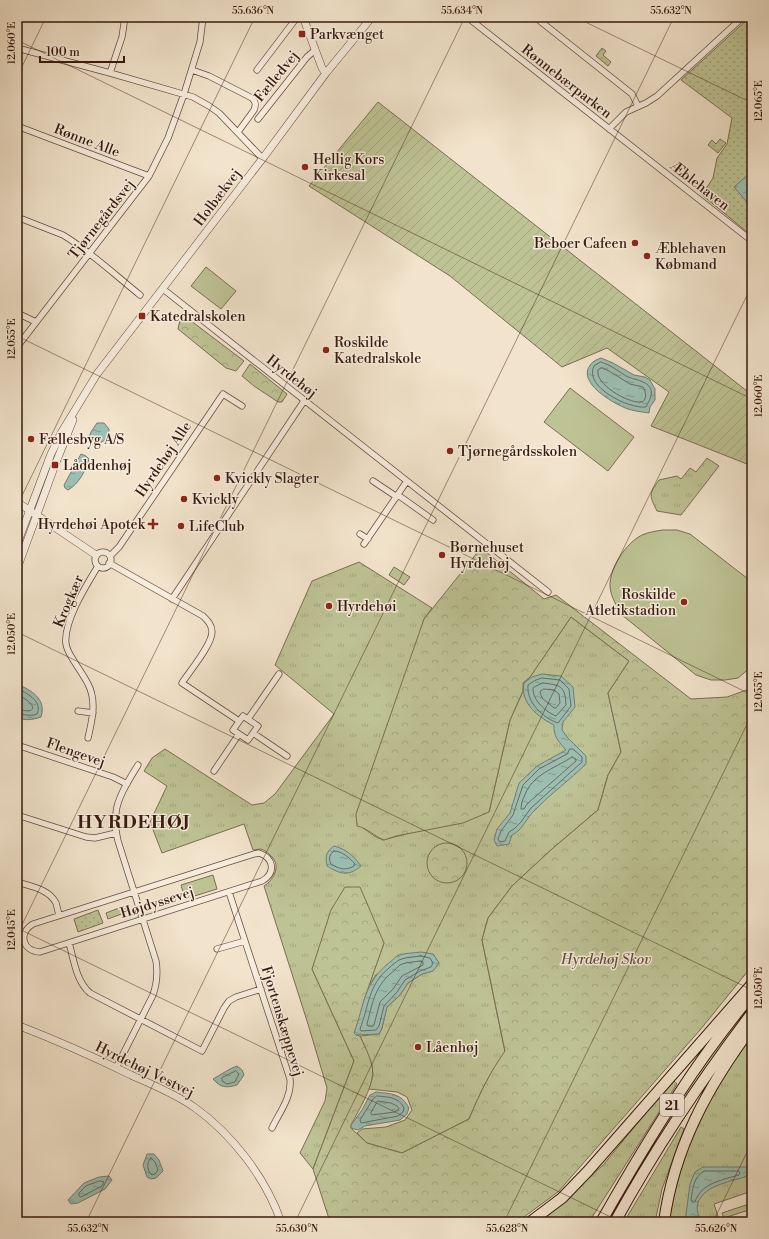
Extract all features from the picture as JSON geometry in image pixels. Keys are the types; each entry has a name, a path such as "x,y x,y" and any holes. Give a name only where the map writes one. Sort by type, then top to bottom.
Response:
{"highway":[{"path":"530,1222 562,1198 588,1171 752,984"},
{"name":"21","path":"601,1222 648,1142 681,1090 731,1020 752,994"},
{"name":"21","path":"615,1222 657,1150 695,1091 752,1013"},
{"path":"664,1222 670,1188 690,1128 717,1077 752,1027"}],"street":[{"path":"110,72 122,36 125,17"},
{"name":"Tjørnegårdsvej","path":"17,347 149,176 168,138 184,94 200,42 203,17"},
{"name":"Fælledvej","path":"256,70 295,20 302,17 322,68 326,73"},
{"name":"Holbækvej","path":"17,544 51,454 61,433 84,395 112,354 263,159 326,73 372,17"},
{"name":"Rønnebærparken","path":"467,17 652,163"},
{"path":"535,17 632,94 638,106"},
{"path":"609,129 626,112 657,96 743,17"},
{"path":"17,48 110,72 193,97 219,113 263,159"},
{"name":"Fælledvej","path":"258,120 307,57 315,50"},
{"path":"192,70 213,78 255,101 256,106 254,110 238,132"},
{"name":"Rønne Alle","path":"17,126 149,176"},
{"name":"Æblehaven","path":"652,163 752,241"},
{"path":"17,217 63,235 89,253 140,296"},
{"name":"Hyrdehøj","path":"163,289 548,592"},
{"path":"17,313 36,322"},
{"name":"Hyrdehøj Alle","path":"110,556 119,547 223,394 242,406"},
{"name":"Holbækvej","path":"17,569 55,465 84,395"},
{"path":"172,599 304,401"},
{"path":"372,481 433,520"},
{"path":"364,544 407,481"},
{"path":"17,502 96,555"},
{"path":"360,534 368,539"},
{"path":"96,555 103,552 108,554 110,556 109,564"},
{"path":"96,555 95,561 98,566 105,567 109,564"},
{"path":"109,564 203,616 209,622 212,634 210,642 182,683 239,721"},
{"name":"Krogkær","path":"88,738 93,702 89,685 69,654 66,645 66,638 70,621 80,598 98,566"},
{"path":"248,719 279,674"},
{"path":"78,711 92,713"},
{"path":"243,716 258,726 248,740 233,730 239,721 243,716"},
{"path":"253,733 287,756"},
{"path":"214,771 239,734"},
{"name":"Flengevej","path":"17,745 114,777 127,784"},
{"path":"116,1068 153,995 158,974 156,961 116,833 115,824 116,812 120,800 138,765"},
{"path":"17,815 86,838 95,838 116,833"},
{"name":"Højdyssevej","path":"259,853 267,857 272,866 266,879 230,892 143,918 40,952 35,952 26,946 24,936 28,926 134,891 259,853"},
{"path":"17,882 43,890 50,895 55,902 59,915"},
{"name":"Fjortenskæppevej","path":"230,892 290,1079 291,1087 289,1095 272,1128"},
{"path":"17,944 24,941"},
{"path":"217,949 245,941"},
{"path":"68,943 84,989 202,1051 229,1001 236,997 261,989"},
{"name":"Hyrdehøj Vestvej","path":"17,1025 116,1068 174,1095 194,1107 214,1124 240,1151 260,1179 276,1208 281,1222"}],"green space":[{"path":"750,17 752,17 752,236 702,195 713,178 717,158 727,144 732,118 681,80"},
{"path":"602,48 606,51 603,55 611,62 608,66 596,56"},
{"path":"378,102 752,395 752,466 651,426 669,392 607,348 562,367 450,276 309,186"},
{"path":"720,139 726,143 718,153 708,145 712,140 716,144"},
{"path":"206,267 236,291 221,309 191,286"},
{"path":"182,314 244,361 236,371 226,368 178,329"},
{"path":"250,364 287,394 282,402 278,402 242,376"},
{"path":"570,388 634,437 608,471 544,422"},
{"path":"707,458 719,466 681,515 657,511 651,495 653,488 659,480 677,476 681,479 690,468 696,472"},
{"name":"Roskilde Atletikstadion","path":"677,530 690,534 752,582 752,666 738,678 711,680 696,675 622,615 616,605 610,587 610,580 615,564 630,544 636,539 650,532"},
{"name":"Hyrdehøj Skov","path":"481,548 544,599 556,595 691,699 727,697 752,688 752,966 700,1030 558,1192 517,1222 330,1222 313,1169 354,1061 312,969 331,910 345,887 360,887 384,943 364,1000 355,1033 356,1035 360,1036 367,1051 373,1073 372,1081 351,1125 351,1128 367,1143 402,1153 469,1119 485,1084 505,1051 482,940 488,918 512,886 552,849 598,810 608,775 621,752 608,693 629,661 571,617 530,677 523,683 523,691 510,720 489,812 463,823 396,836 384,840 364,828 357,826 356,814 424,619"},
{"path":"359,562 432,608 424,619 363,828 383,840 489,812 510,720 523,691 523,683 530,677 571,617 629,661 608,693 621,752 608,775 598,810 552,849 512,886 488,918 482,940 505,1052 485,1084 469,1119 402,1153 367,1143 357,1133 362,1129 386,1127 405,1120 412,1110 407,1097 397,1092 369,1089 373,1075 372,1065 360,1036 379,1034 387,1007 400,995 408,983 422,974 433,971 439,963 433,954 376,975 368,987 384,943 312,969 354,1061 313,1169 300,1153 325,1101 327,1088 264,886 268,883 276,871 275,862 273,858 264,850 253,850 244,824 162,853 150,822 167,786 144,771 152,758 165,749 252,805 264,803 275,794 334,714 275,665 312,581"},
{"path":"394,567 410,577 404,585 389,575"},
{"path":"443,843 451,843 458,846 464,852 467,863 464,874 458,880 451,883 443,883 436,880 430,874 427,867 427,859 430,852 436,846"},
{"path":"213,875 217,889 185,899 181,885"},
{"path":"124,906 127,912 108,919 106,913"},
{"path":"98,910 103,923 78,932 74,919"},
{"path":"752,1034 752,1191 714,1204 720,1222 668,1222 675,1188 684,1158 711,1094"},
{"path":"673,1080 677,1084 589,1222 539,1222 559,1206 604,1164"},
{"path":"681,1127 684,1129 662,1189 655,1222 624,1222"},
{"path":"752,1203 752,1209 724,1218 722,1213"}],"water":[{"path":"752,171 752,208 734,187"},
{"path":"601,358 634,375 645,377 650,380 655,389 655,400 650,407 649,413 628,409 606,397 592,385 588,378 587,371 592,363"},
{"path":"97,423 104,423 109,429 107,438 100,443 89,437"},
{"path":"81,454 89,459 88,463 79,480 68,490 64,485"},
{"path":"542,674 561,676 573,687 575,707 563,722 562,730 586,756 586,764 532,813 522,827 512,835 509,844 497,846 494,840 497,829 510,813 519,783 537,766 566,750 556,736 554,725 536,713 525,697 523,690 524,683 532,677"},
{"path":"17,684 28,689 40,700 42,705 41,717 29,720 17,717"},
{"path":"334,846 349,853 361,866 352,872 344,873 327,866 327,854"},
{"path":"421,952 433,954 439,963 433,971 422,974 408,983 400,995 387,1007 379,1034 356,1035 354,1033 366,994 381,970 398,956"},
{"path":"237,1066 242,1070 244,1075 237,1085 230,1087 224,1086 213,1079 230,1069"},
{"path":"376,1092 396,1095 403,1099 409,1108 407,1114 400,1120 365,1126 358,1130 351,1128 351,1125 362,1110 370,1095"},
{"path":"147,1154 154,1154 159,1160 163,1171 156,1178 151,1179 147,1177 143,1165"},
{"path":"703,1167 746,1167 749,1172 745,1177 724,1183 709,1190 699,1200 697,1207 701,1222 685,1222 690,1184 695,1172"},
{"path":"109,1176 112,1180 105,1189 78,1203 71,1204 68,1200 84,1183 99,1177"}],"place":[{"name":"Parkvænget","path":"302,34"},
{"name":"Hellig Kors Kirkesal","path":"305,167"},
{"name":"Beboer Cafeen","path":"635,243"},
{"name":"Æblehaven Købmand","path":"647,256"},
{"name":"Katedralskolen","path":"142,316"},
{"name":"Roskilde Katedralskole","path":"326,350"},
{"name":"Fællesbyg A/S","path":"31,439"},
{"name":"Tjørnegårdsskolen","path":"450,451"},
{"name":"Låddenhøj","path":"55,465"},
{"name":"Kvickly Slagter","path":"217,478"},
{"name":"Kvickly","path":"184,499"},
{"name":"Hyrdehøi Apotek","path":"153,524"},
{"name":"LifeClub","path":"181,526"},
{"name":"Børnehuset Hyrdehøj","path":"442,555"},
{"name":"Roskilde Atletikstadion","path":"684,602"},
{"name":"Hyrdehøi","path":"329,606"},
{"name":"Låenhøj","path":"418,1047"}],"district":[{"name":"HYRDEHØJ","path":"134,822"}]}
